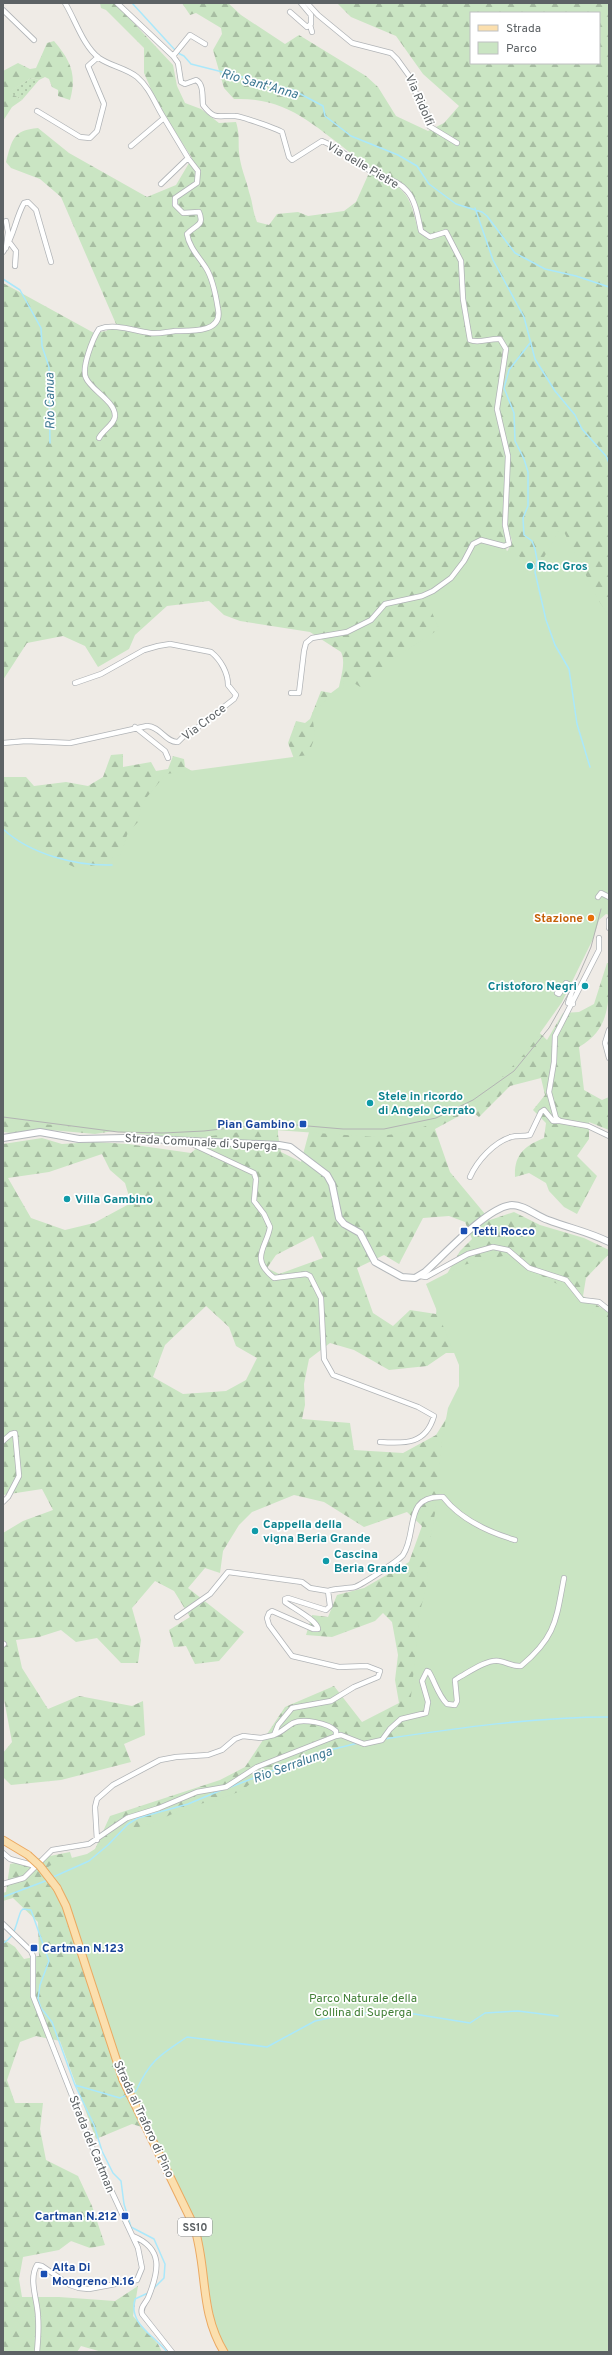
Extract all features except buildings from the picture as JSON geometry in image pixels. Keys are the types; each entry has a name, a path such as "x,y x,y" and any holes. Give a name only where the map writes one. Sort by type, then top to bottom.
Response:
{"main road":[{"name":"Strada al Traforo di Pino","path":"3,1840 28,1855 40,1866 57,1888 66,1906 122,2080 194,2226 200,2250 208,2316 216,2337 224,2352"}],"street":[{"path":"65,3 75,19 77,29 98,57 137,76 148,88 164,118 198,172 197,184 175,198 175,205 183,213 199,212 202,220 201,223 187,234 188,243 208,271 219,311 219,319 214,325 200,331 160,334 126,328 99,329 89,352 85,371 86,379 114,410 115,415 114,420 101,433 99,438"},
{"name":"Via delle Pietre","path":"117,3 124,5 174,55 178,63 181,82 185,84 196,80 202,84 203,105 215,117 235,116 263,126 275,128 282,132 289,158 292,160 322,141 332,145 370,171 392,180 406,190 412,198 421,231 430,237 446,232 461,261 463,299 470,340 476,342 490,338 500,339 506,349 497,409 508,456 505,526 509,544 504,546 488,541 477,542 473,544 464,561 451,578 434,591 422,596 385,604 371,620 347,632 312,638 306,643 304,651 299,693 291,693"},
{"path":"301,3 312,15 312,22 310,25 312,32"},
{"name":"Via Ridolfi","path":"307,3 352,43 391,53 398,59 410,77 412,86 428,115 430,126 457,142"},
{"path":"3,10 34,40"},
{"path":"290,12 304,25 310,25"},
{"path":"174,55 190,35 205,44"},
{"path":"38,111 80,137 90,138 97,131 104,104 88,66 98,57"},
{"path":"131,146 164,118"},
{"path":"160,184 188,158"},
{"path":"3,252 10,243 20,210 24,203 31,203 36,210 51,262"},
{"path":"6,221 8,232 6,248"},
{"path":"10,243 16,251 15,266"},
{"name":"Via Croce","path":"3,742 26,741 70,743 135,727 156,727 176,743 187,733 203,724 235,697 235,692 228,685 229,681 221,661 211,652 170,644 158,646 138,653 101,674 75,683"},
{"path":"135,727 165,751 168,758"},
{"path":"598,897 601,893 609,897"},
{"path":"609,920 609,928"},
{"path":"560,1121 556,1118 552,1109 549,1092 554,1062 555,1036 599,950 599,938"},
{"path":"557,994 566,983 568,984"},
{"path":"572,1004 568,1003 573,988"},
{"path":"609,1030 605,1043 609,1058"},
{"path":"470,1177 480,1160 509,1137 530,1135 541,1112 544,1110 553,1121 588,1126 609,1136"},
{"name":"Strada Comunale di Superga","path":"3,1138 40,1132 79,1139 124,1138 279,1145 290,1148 319,1168 332,1184 339,1218 344,1224 360,1233 375,1262 402,1277 415,1278 420,1276"},
{"path":"187,1142 254,1173 254,1201 264,1214 270,1227 261,1251 264,1267 274,1278 306,1274 310,1276 321,1298 324,1359 332,1375 418,1406 434,1416 430,1428 422,1438 412,1441 380,1442"},
{"path":"420,1276 485,1217 498,1209 511,1205 521,1207 544,1219 574,1227 609,1242"},
{"path":"420,1276 426,1277 468,1254 493,1247 508,1250 529,1268 566,1280 582,1300 599,1302 609,1310"},
{"path":"3,1441 11,1434 15,1433 19,1476 8,1497 3,1502"},
{"path":"177,1617 210,1594 228,1572 302,1582 310,1588 328,1591 356,1586 403,1554 417,1508 422,1500 430,1496 443,1497 450,1506 464,1518 515,1540"},
{"path":"3,1884 24,1878 52,1850 89,1844 97,1840 114,1825 127,1818 159,1808 197,1792 226,1787 257,1767 336,1736 341,1735 369,1744 382,1740 400,1719 426,1713 428,1702 422,1681 427,1672 429,1672 433,1683 438,1687 442,1700 451,1706 456,1703 455,1686 458,1678 491,1662 500,1661 513,1666 521,1666 536,1653 553,1631 564,1578"},
{"path":"274,1735 278,1725 292,1708 331,1701 354,1687 369,1682 380,1674 377,1669 367,1666 339,1667 292,1656 268,1625 267,1615 272,1611 313,1629 318,1629 315,1622 297,1611 285,1602 285,1600 288,1598 326,1610 330,1606 328,1591"},
{"path":"97,1840 95,1807 97,1799 113,1786 160,1760 176,1757 208,1755 222,1750 235,1739 243,1736 261,1738 274,1735 282,1732 293,1723 302,1720 332,1726 336,1731 336,1736"},
{"path":"3,1853 10,1859 34,1868"},
{"name":"Strada del Cartman","path":"3,1924 31,1951 33,1956 33,1996 40,2017 98,2162 133,2236 142,2268 137,2280 129,2283 89,2289 70,2285 42,2266 37,2265 34,2271 33,2281 38,2316 37,2352"},
{"path":"133,2236 145,2241 155,2254 156,2277 150,2287 148,2297 141,2310 142,2314 172,2352"}],"green space":[{"path":"100,3 115,3 173,65 177,86 185,103 201,109 219,123 236,122 241,162 257,222 269,225 277,214 298,212 308,216 344,211 356,202 369,173 392,183 405,194 409,200 419,233 430,240 445,234 459,262 468,342 476,343 499,341 503,349 495,409 506,457 507,516 510,456 499,409 508,349 502,337 472,339 465,299 463,261 447,230 430,235 422,226 411,196 401,182 369,168 313,124 285,108 270,103 234,99 224,88 213,50 222,34 221,28 196,13 190,15 182,3 228,3 241,15 285,44 299,35 366,76 378,87 396,116 428,131 444,123 459,106 423,74 396,36 351,17 337,3 609,3 609,892 526,1020 547,1040 563,1013 579,1012 594,1004 607,963 609,963 608,1000 603,1022 598,1031 579,1047 584,1090 602,1100 609,1097 609,1130 589,1122 589,1139 577,1156 597,1176 577,1214 564,1207 549,1191 546,1183 529,1173 515,1177 518,1157 531,1144 544,1138 546,1123 533,1110 545,1095 541,1078 510,1086 479,1117 470,1110 435,1129 450,1172 490,1220 514,1212 540,1225 584,1238 609,1250 609,1254 586,1278 583,1296 609,1313 609,2352 201,2222 155,2131 132,2124 96,2139 60,2041 36,2036 20,2042 7,2080 15,2103 43,2103 40,2129 46,2160 78,2176 92,2206 105,2245 90,2248 71,2241 59,2250 23,2257 19,2279 22,2297 59,2297 115,2301 138,2286 133,2316 158,2344 162,2352 102,2352 81,2346 77,2352 3,2352 3,1939 15,1947 24,1959 39,1956 38,1922 13,1898 3,1901 3,1893 6,1892 10,1864 70,1852 77,1874 85,1871 110,1816 220,1780 245,1767 285,1707 334,1686 362,1722 399,1703 395,1680 398,1655 392,1622 383,1613 375,1621 332,1637 306,1635 312,1615 328,1617 337,1595 364,1588 409,1562 422,1526 407,1512 364,1527 324,1502 294,1495 252,1512 239,1525 223,1551 220,1573 205,1568 188,1588 244,1632 219,1661 195,1664 186,1646 174,1647 169,1630 190,1617 174,1591 155,1581 132,1608 141,1640 138,1663 121,1663 97,1638 76,1642 61,1630 39,1637 16,1640 22,1668 48,1709 79,1696 132,1706 143,1701 145,1735 124,1744 131,1762 61,1780 11,1785 3,1777 3,1753 12,1742 3,1694 3,1533 23,1521 53,1510 42,1489 3,1495 3,1144 42,1138 62,1144 95,1142 128,1144 191,1153 207,1139 178,1131 138,1127 95,1134 39,1129 11,1133 3,1132 3,777 26,777 34,786 66,782 88,786 103,777 111,755 123,754 123,767 151,762 156,771 168,769 173,756 184,759 185,767 201,776 296,764 288,743 296,721 305,723 310,719 321,691 331,693 339,687 343,665 341,652 310,632 240,621 224,615 209,601 167,606 135,635 129,649 98,667 85,646 63,636 27,643 3,680 3,283 94,333 106,331 116,324 61,197 40,179 11,168 6,162 12,142 18,134 23,131 38,128 69,153 147,197 176,185 192,158 158,105 144,73 144,48 106,10 101,8","holes":["508,527 512,541 505,557 508,540","278,1107 313,1117 301,1162 281,1152 278,1135","102,1154 110,1170 125,1183 131,1203 94,1223 65,1230 31,1218 8,1178 49,1172","449,1216 465,1222 472,1239 460,1251 439,1288 436,1314 410,1310 393,1326 373,1313 357,1268 384,1255 399,1264 423,1218","313,1236 323,1258 279,1274 267,1268 276,1255","206,1306 229,1327 236,1346 257,1358 246,1380 226,1391 183,1394 153,1377 165,1345","330,1343 354,1350 389,1370 427,1366 446,1353 461,1353 466,1387 436,1435 403,1453 354,1450 350,1423 302,1419 305,1405 304,1384 309,1359"]},
{"path":"54,41 65,55 71,69 73,83 70,100 58,96 58,90 52,87 49,79 45,77 39,80 31,78 9,92 22,100 12,107 3,121 3,71 18,63 30,69 36,68 47,43"},
{"path":"31,78 39,80 22,100 8,92"},
{"path":"561,526 599,601 609,616 609,915 606,914 599,920 593,939 562,1002 528,1050 486,1094 451,1117 409,1132 374,1137 261,1129 190,1139 3,1120 3,826 23,830 49,855 76,868 96,865 121,854 128,832 138,822 142,803 166,774 308,755 315,737 312,713 343,688 344,677 362,688 393,659 439,629 425,596 442,584 466,560 471,536 518,555 536,572"},
{"name":"Parco Naturale della Collina di Superga","path":"503,1256 565,1288 586,1310 609,1318 609,2352 227,2352 215,2327 198,2226 128,2091 65,1907 54,1889 48,1867 56,1862 87,1854 124,1831 153,1823 189,1806 214,1801 241,1791 259,1777 346,1745 394,1738 408,1725 420,1611 428,1581 427,1558 435,1513 442,1441 448,1408 459,1386 459,1365 426,1284 463,1265"}],"waterway":[{"name":"Rio Sant'Anna","path":"132,3 175,50"},
{"name":"Rio Sant'Anna","path":"178,53 184,56 191,64 293,90 323,106 325,116 351,136 398,155 417,166 429,184 456,204 482,212 487,216 515,253 545,269 576,276 609,287"},
{"path":"475,208 493,260 524,317 535,359 555,391 575,415 582,429 606,456 609,463"},
{"name":"Rio Canua","path":"3,279 20,290 41,328 42,346 49,367 50,443"},
{"path":"530,343 509,370 504,388 514,413 515,441 524,459 528,472 528,506 523,518 524,535 532,541 535,549 537,560 535,572 546,620 555,645 569,669 577,724 590,767"},
{"path":"3,829 26,845 54,857 68,861 98,865 112,865"},
{"name":"Rio Serralunga","path":"384,1739 524,1721 581,1717 609,1717"},
{"name":"Rio Serralunga","path":"228,1788 318,1753 358,1743"},
{"name":"Rio Serralunga","path":"51,1878 89,1861 108,1845 128,1824 138,1818 188,1804 224,1789"},
{"name":"Rio Serralunga","path":"3,1897 48,1880"},
{"path":"3,1943 11,1937 21,1911 23,1909 31,1910 49,1961 40,1985 38,1999 41,2008 52,2022 75,2085 94,2125 102,2151 113,2173 121,2181 124,2204 131,2227 154,2239 165,2264 164,2278 152,2290"},
{"path":"132,2093 136,2091 151,2065 163,2054 187,2037 267,2047 315,2021 343,2015 408,2013 470,2023 485,2013 518,2011 558,2016"},
{"path":"75,2085 120,2098 127,2095"},
{"path":"148,2293 135,2299 135,2315 144,2328 167,2352"}],"tram line":[{"path":"3,1117 118,1132 163,1133 204,1131 273,1123 343,1129 384,1129 436,1118 473,1100 514,1071 549,1028 578,977 591,947 601,909"}],"place":[{"name":"Roc Gros","path":"530,566"},
{"name":"Stazione","path":"591,918"},
{"name":"Cristoforo Negri","path":"585,986"},
{"name":"Stele in ricordo di Angelo Cerrato","path":"370,1103"},
{"name":"Pian Gambino","path":"303,1124"},
{"name":"Villa Gambino","path":"67,1199"},
{"name":"Tetti Rocco","path":"464,1231"},
{"name":"Cappella della vigna Beria Grande","path":"255,1531"},
{"name":"Cascina Beria Grande","path":"326,1561"},
{"name":"Cartman N.123","path":"34,1948"},
{"name":"Cartman N.212","path":"125,2216"},
{"name":"Alta Di Mongreno N.16","path":"44,2274"}]}
